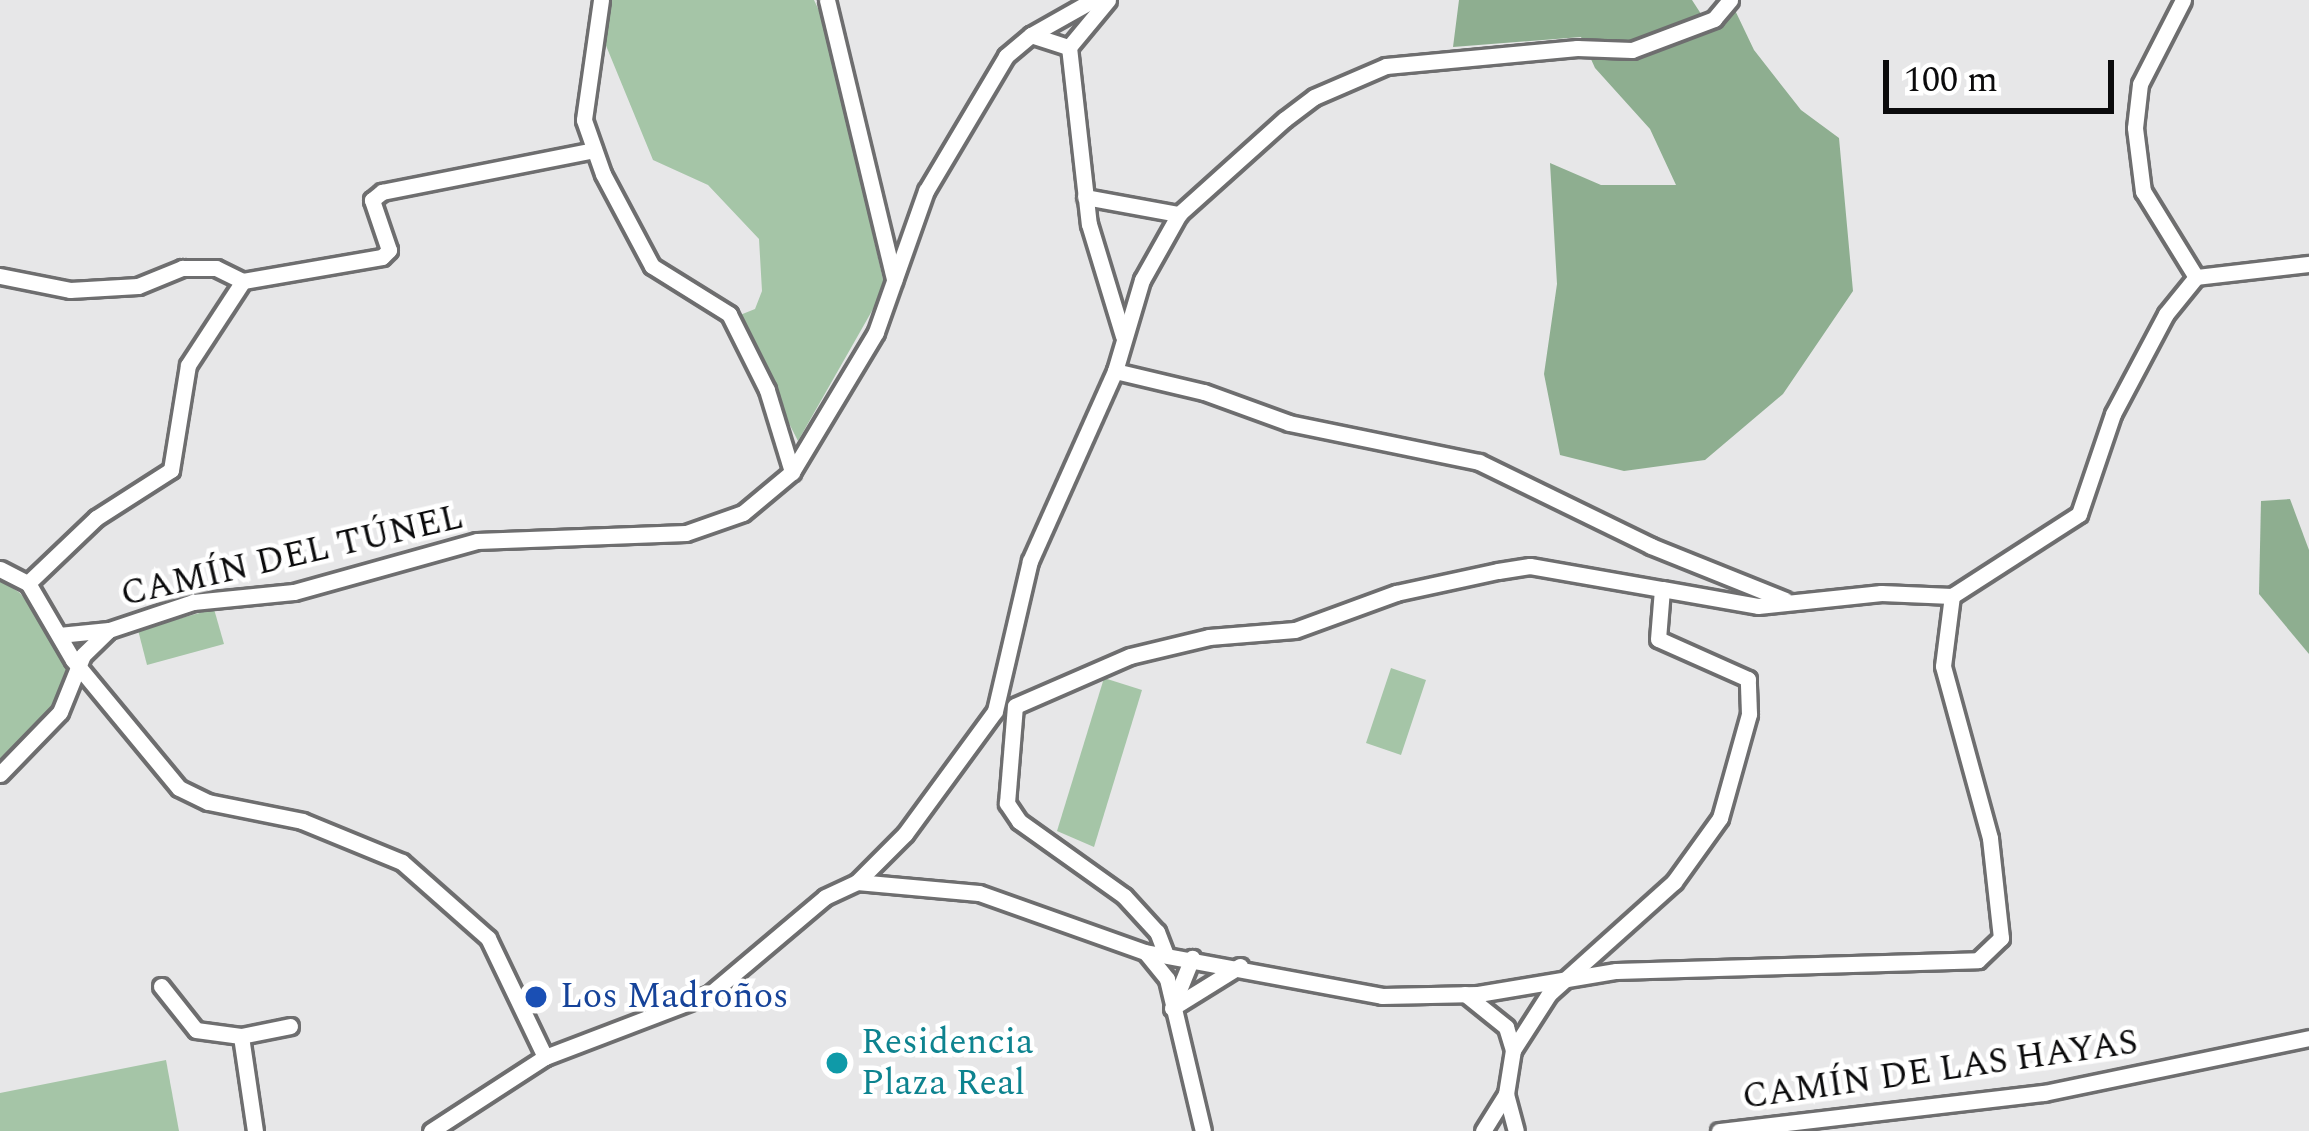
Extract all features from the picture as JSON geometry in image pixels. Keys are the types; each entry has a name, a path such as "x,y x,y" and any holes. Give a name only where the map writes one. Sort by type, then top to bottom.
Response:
{"street":[{"path":"601,0 584,76 584,120 594,150 652,266 728,314 767,390 792,472"},
{"path":"827,0 895,283"},
{"name":"CAMÍN DEL TÚNEL","path":"59,635 109,630 193,602 294,592 477,541 686,532 742,513 792,472 876,332 926,190 1006,56 1031,35 1093,0"},
{"path":"1108,0 1069,46 1085,197 1124,338"},
{"path":"430,1131 544,1057 710,994 825,897 857,882 905,834 995,711 1030,561 1115,371 1142,280 1178,214 1285,119 1346,82 1386,66 1577,48 1632,50 1714,20 1730,0"},
{"path":"2183,0 2140,84 2135,128 2143,191 2196,277"},
{"path":"1031,35 1069,46"},
{"path":"0,276 70,290 216,268 243,281 382,257 389,250 372,200 382,192 594,150"},
{"path":"1085,197 1178,214"},
{"path":"1166,955 1157,932 1124,896 1019,821 1007,803 1015,706 1130,656 1209,637 1295,630 1396,592 1530,566 1758,606 1952,596 2079,514 2113,414 2166,314 2196,277 2309,264"},
{"path":"28,583 96,518 171,470 188,365 243,281"},
{"path":"1115,371 1204,392 1289,423 1478,462 1651,546 1788,601"},
{"path":"0,569 28,583 78,666 179,788 208,802 302,821 402,862 488,938 544,1057"},
{"path":"1483,1131 1506,1094 1513,1050 1549,994 1706,843 1749,714 1748,680 1658,639 1662,589"},
{"path":"857,882 979,893 1145,952 1382,996 1465,994 1574,974 1954,964 1991,953 2001,938 1990,838 1942,666 1952,596"},
{"path":"0,774 60,712 78,666 109,630"},
{"path":"1145,952 1167,979 1203,1131"},
{"path":"1172,1008 1192,958"},
{"path":"1172,1008 1240,966"},
{"path":"161,986 196,1030 241,1036 290,1026"},
{"path":"1465,994 1506,1027 1513,1050"},
{"path":"241,1036 255,1131"},
{"name":"CAMÍN DE LAS HAYAS","path":"1719,1131 2044,1093 2309,1038"},
{"path":"1506,1094 1516,1131"}],"green space":[{"path":"607,0 814,0 824,21 885,288 798,441 735,317 755,309 762,291 759,239 708,185 653,160 600,31"},
{"path":"1459,0 1692,0 1703,17 1733,6 1754,50 1801,110 1839,138 1853,291 1783,394 1705,460 1624,471 1560,455 1544,374 1557,284 1550,163 1601,185 1676,185 1650,129 1595,68 1581,37 1453,47"},
{"path":"2290,499 2309,550 2309,654 2259,594 2261,501"},
{"path":"0,580 20,593 52,635 70,676 37,728 0,760"},
{"path":"214,609 224,644 147,665 138,630"},
{"path":"1391,668 1426,680 1401,755 1366,743"},
{"path":"1104,678 1142,690 1094,847 1057,831"},
{"path":"166,1060 179,1131 0,1131 0,1093"}],"place":[{"name":"Los Madroños","path":"536,997"},
{"name":"Residencia Plaza Real","path":"837,1063"}]}
